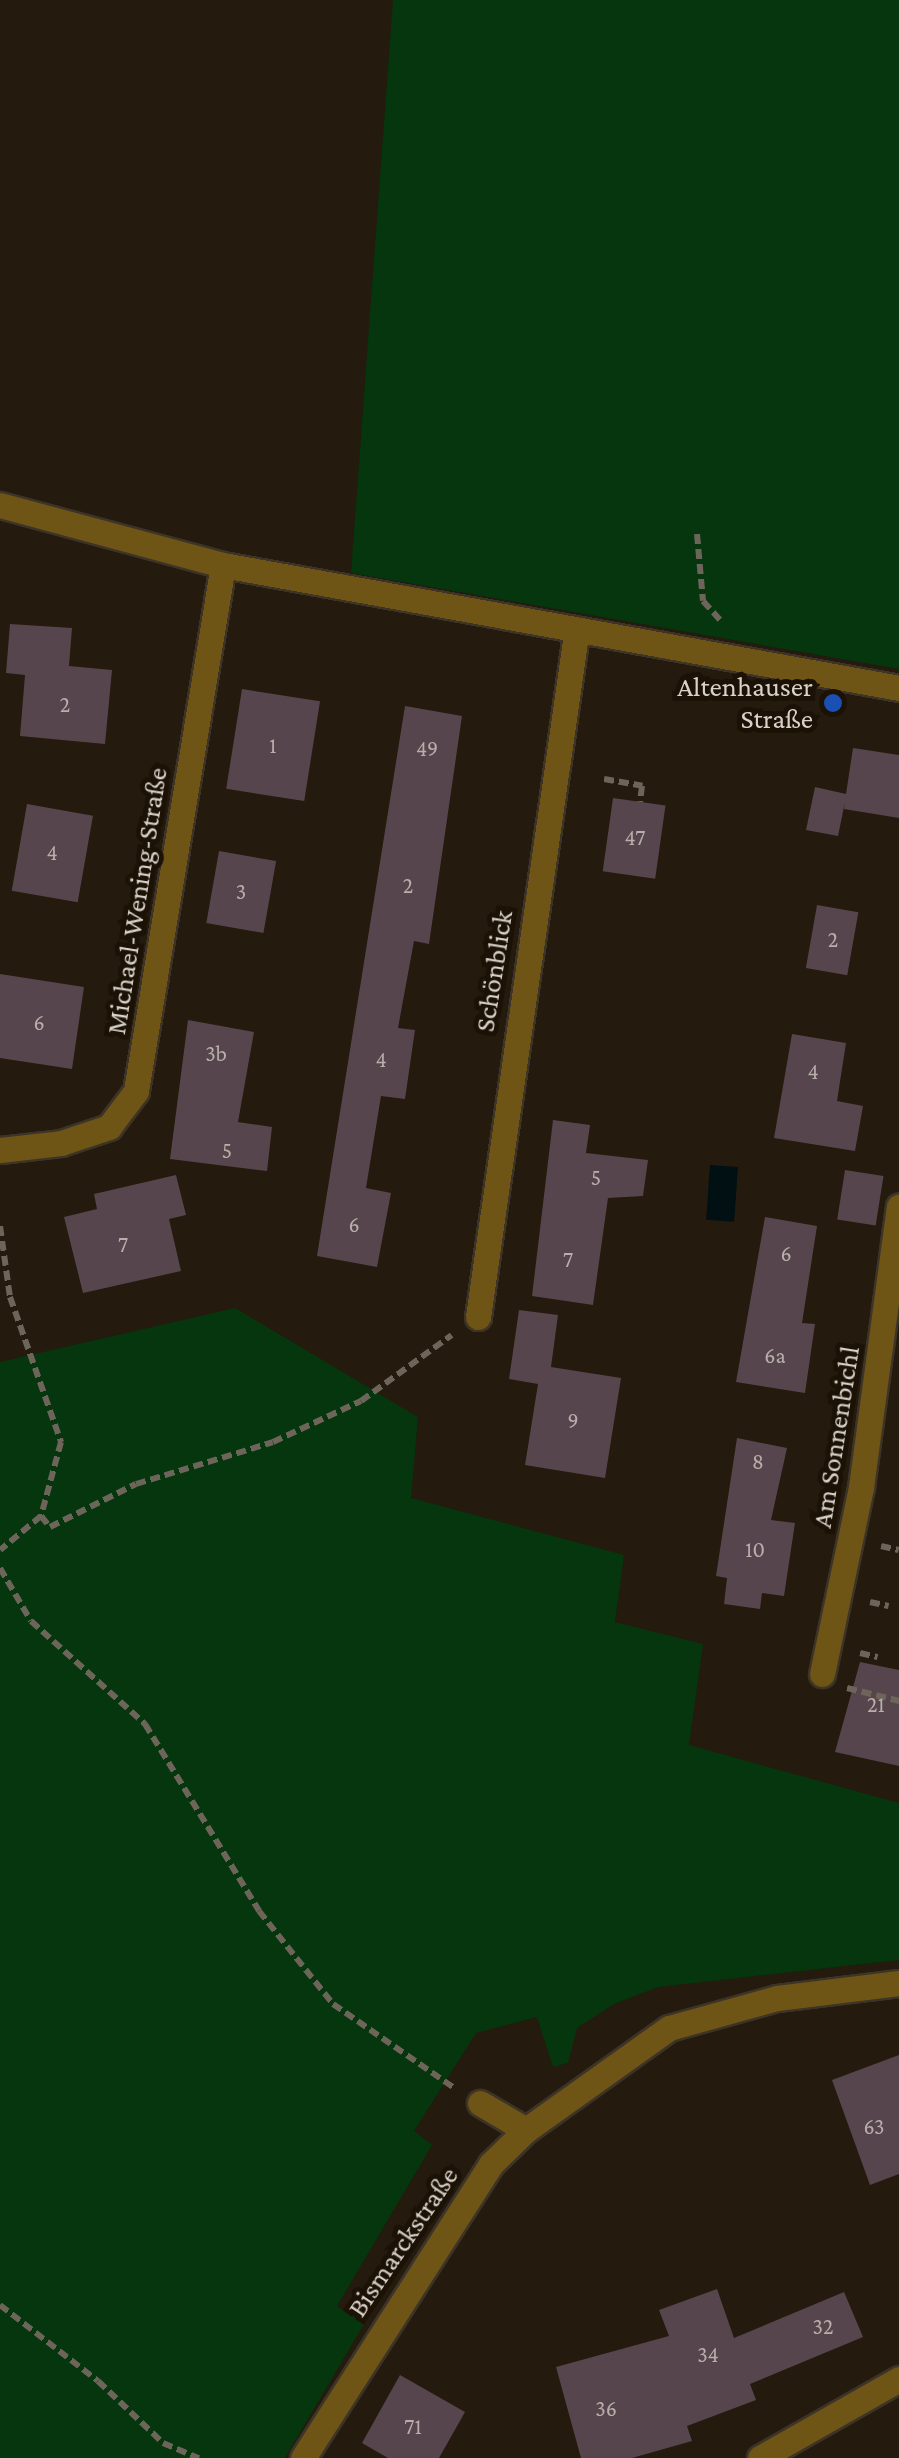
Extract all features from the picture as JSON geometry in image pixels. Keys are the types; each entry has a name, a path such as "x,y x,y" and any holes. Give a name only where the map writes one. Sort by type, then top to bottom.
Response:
{"street":[{"path":"0,505 223,566 576,634 899,688"},
{"name":"Michael-Wening-Straße","path":"0,1150 60,1143 109,1127 136,1091 223,566"},
{"name":"Schönblick","path":"478,1317 576,634"},
{"name":"Am Sonnenbichl","path":"822,1674 861,1487 899,1207"},
{"name":"Bismarckstraße","path":"302,2458 480,2180 526,2130 654,2036 713,2012 899,1983"},
{"path":"480,2103 526,2130"},
{"path":"760,2458 899,2379"}],"path":[{"path":"697,534 703,601 730,624"},
{"path":"604,779 642,786 640,802"},
{"path":"0,1226 10,1297 60,1442 41,1516 0,1550"},
{"path":"41,1516 50,1528 136,1484 273,1442 362,1401 478,1317"},
{"path":"0,1568 32,1621 144,1724 259,1911 334,2004 413,2064 480,2103"},
{"path":"822,1674 834,1685 899,1701"},
{"path":"876,1705 878,1696"},
{"path":"0,2305 98,2381 163,2443 198,2458"}],"green space":[{"path":"393,0 899,0 899,669 351,573"},
{"path":"235,1308 418,1417 411,1498 624,1555 615,1622 703,1644 689,1745 899,1803 899,1960 658,1987 614,2004 577,2028 568,2063 553,2067 537,2017 476,2033 414,2131 432,2145 337,2306 364,2324 285,2458 0,2458 0,1362"}],"shaded area":[{"path":"710,1165 738,1167 734,1222 706,1220"}],"building":[{"path":"10,624 72,628 69,666 112,670 105,744 20,736 25,675 6,673"},
{"path":"242,689 320,701 304,801 226,789"},
{"path":"405,706 462,716 429,944 414,941 398,1028 415,1030 405,1099 381,1096 366,1188 391,1193 377,1267 317,1256"},
{"path":"853,748 899,755 899,818 844,809 845,802 838,836 806,830 815,787 846,794"},
{"path":"613,798 665,805 655,879 603,871"},
{"path":"27,804 93,816 78,902 12,891"},
{"path":"219,851 276,861 263,933 206,923"},
{"path":"817,905 858,912 847,975 806,968"},
{"path":"0,974 84,987 72,1069 0,1058"},
{"path":"188,1020 254,1032 238,1122 272,1127 267,1171 170,1159"},
{"path":"792,1034 846,1043 837,1101 863,1106 855,1151 774,1138"},
{"path":"553,1120 590,1125 586,1153 648,1160 643,1196 608,1198 593,1305 532,1296"},
{"path":"845,1170 884,1176 876,1225 837,1219"},
{"path":"176,1175 186,1215 169,1219 181,1271 83,1293 64,1217 97,1209 94,1194"},
{"path":"765,1217 817,1226 802,1323 815,1324 805,1393 736,1382"},
{"path":"519,1310 558,1315 551,1367 621,1378 605,1478 525,1465 538,1384 509,1379"},
{"path":"737,1438 787,1448 771,1520 795,1523 784,1596 762,1593 760,1609 724,1604 727,1578 716,1576"},
{"path":"860,1662 899,1670 899,1766 835,1752"},
{"path":"899,2055 899,2174 870,2185 832,2080"},
{"path":"717,2289 734,2338 844,2292 863,2337 750,2384 756,2400 687,2426 692,2441 632,2458 581,2458 556,2367 669,2336 659,2310"},
{"path":"400,2375 465,2412 439,2458 388,2458 362,2443"}],"place":[{"name":"Altenhauser Straße","path":"833,703"}]}
